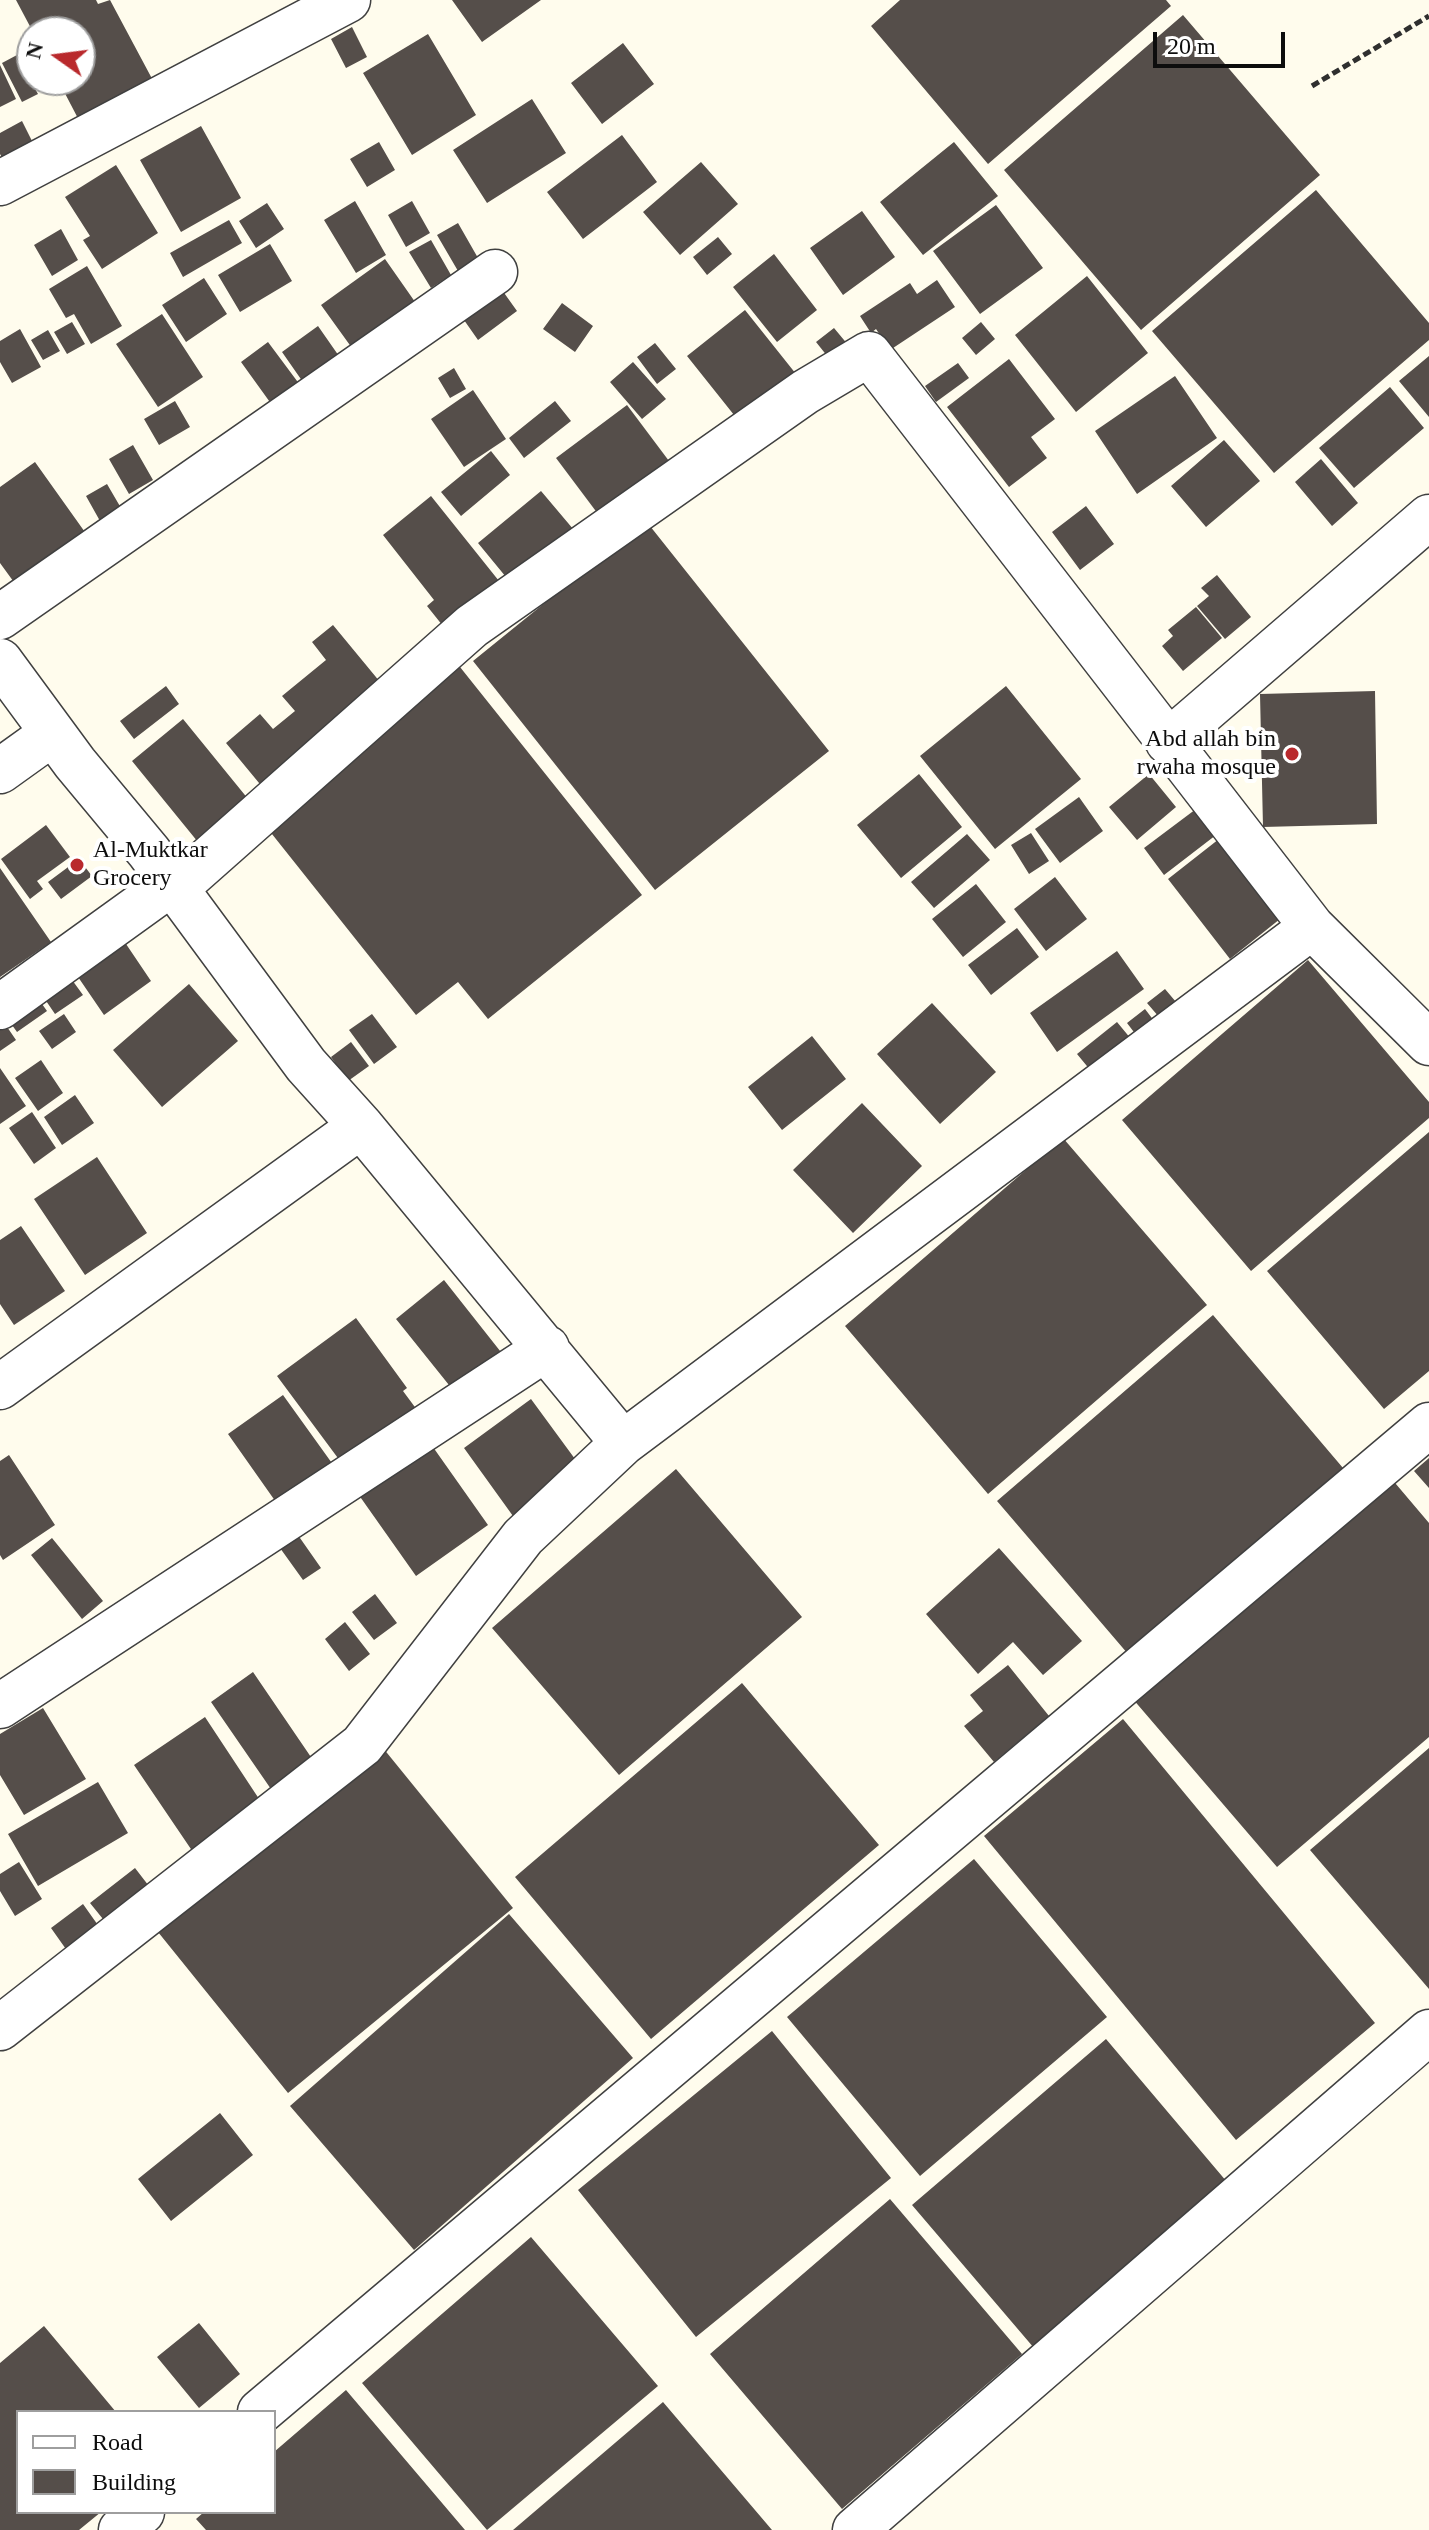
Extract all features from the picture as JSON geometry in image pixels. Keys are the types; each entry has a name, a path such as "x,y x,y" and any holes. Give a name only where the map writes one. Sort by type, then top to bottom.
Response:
{"street":[{"path":"0,183 348,0"},
{"path":"0,617 495,272"},
{"path":"0,1007 174,885 472,626 805,392 869,354 1312,927 1429,1043"},
{"path":"1168,742 1429,517"},
{"path":"0,661 174,885 306,1065 361,1126 623,1443"},
{"path":"0,771 53,733"},
{"path":"0,2028 362,1745 523,1537 623,1443 1312,927"},
{"path":"0,1387 361,1126"},
{"path":"0,1706 547,1348"},
{"path":"262,2410 1429,1425"},
{"path":"855,2530 1429,2032"},
{"path":"121,2530 140,2514"}],"path":[{"path":"1312,86 1429,16"}],"building":[{"path":"16,0 96,0 98,4 110,0 157,88 83,128 66,96 96,96 96,16 24,16"},
{"path":"452,0 541,0 482,42"},
{"path":"900,0 1166,0 1171,6 988,164 871,26"},
{"path":"1183,15 1320,175 1141,330 1004,170"},
{"path":"352,27 367,57 346,68 331,39"},
{"path":"428,34 476,115 412,155 363,73"},
{"path":"623,43 654,84 602,124 571,83"},
{"path":"16,56 16,90 2,63"},
{"path":"0,65 16,99 0,107"},
{"path":"19,96 34,96 22,102"},
{"path":"532,99 566,153 487,203 453,150"},
{"path":"22,121 34,145 4,161 0,154 0,133"},
{"path":"201,126 241,198 181,232 140,160"},
{"path":"622,135 657,182 583,239 547,192"},
{"path":"379,142 395,170 367,187 350,159"},
{"path":"954,142 998,196 923,255 880,202"},
{"path":"701,162 738,204 680,255 643,212"},
{"path":"116,165 158,233 102,269 83,240 90,236 65,197"},
{"path":"1316,190 1429,323 1429,340 1274,473 1152,331"},
{"path":"355,201 386,255 356,273 324,220"},
{"path":"412,201 430,233 406,247 388,215"},
{"path":"267,203 284,229 256,248 239,221"},
{"path":"996,205 1043,268 980,314 933,251"},
{"path":"862,211 895,257 843,295 810,248"},
{"path":"229,220 242,243 183,277 170,253"},
{"path":"458,223 478,258 458,271 437,235"},
{"path":"61,229 78,260 52,276 34,245"},
{"path":"718,237 732,254 707,275 693,257"},
{"path":"431,240 451,275 431,288 409,252"},
{"path":"270,244 292,281 240,312 218,275"},
{"path":"774,254 817,310 777,342 733,287"},
{"path":"385,259 420,309 357,355 321,305"},
{"path":"87,266 122,326 91,344 74,314 66,318 49,289"},
{"path":"1087,276 1148,353 1076,412 1015,335"},
{"path":"204,278 227,314 186,342 162,305"},
{"path":"937,280 955,307 890,350 876,329 871,333 860,316 910,283 917,294"},
{"path":"502,290 517,311 478,340 464,320"},
{"path":"562,303 593,326 575,352 543,329"},
{"path":"745,310 800,379 742,425 687,356"},
{"path":"162,314 203,377 158,407 116,344"},
{"path":"72,322 85,344 67,354 54,332"},
{"path":"981,322 995,339 976,355 962,338"},
{"path":"318,326 341,359 305,385 282,352"},
{"path":"834,328 854,352 836,367 816,342"},
{"path":"20,329 41,367 12,383 0,362 0,341"},
{"path":"48,330 60,351 43,360 31,340"},
{"path":"268,342 300,385 272,405 241,362"},
{"path":"655,343 676,369 657,384 637,357"},
{"path":"1429,356 1429,417 1399,381"},
{"path":"1009,359 1055,419 1031,437 1047,458 1009,487 947,407"},
{"path":"633,362 666,399 642,419 610,382"},
{"path":"958,363 969,378 936,402 925,386"},
{"path":"454,368 466,389 450,398 438,378"},
{"path":"1175,376 1217,438 1137,494 1095,431"},
{"path":"1390,387 1424,428 1354,488 1319,448"},
{"path":"473,390 506,439 464,467 431,419"},
{"path":"175,401 190,427 159,445 144,419"},
{"path":"555,401 571,421 524,458 509,438"},
{"path":"627,405 675,469 604,522 556,458"},
{"path":"1224,440 1260,481 1206,527 1171,486"},
{"path":"133,445 153,480 129,494 109,459"},
{"path":"491,451 510,475 461,516 441,492"},
{"path":"1321,459 1358,503 1332,526 1295,482"},
{"path":"35,462 87,535 16,585 0,563 0,487"},
{"path":"107,484 121,508 100,521 86,496"},
{"path":"541,491 579,536 515,588 478,543"},
{"path":"431,496 499,581 443,626 427,606 434,600 383,535"},
{"path":"1086,506 1114,544 1080,570 1052,532"},
{"path":"646,521 829,751 655,890 473,661"},
{"path":"1217,575 1251,617 1225,639 1197,606 1209,596 1201,588"},
{"path":"1196,607 1222,638 1183,671 1162,646 1173,636 1168,630"},
{"path":"333,625 385,688 264,789 226,743 260,714 273,729 295,711 282,696 326,660 312,642"},
{"path":"460,667 642,895 488,1019 458,982 416,1015 264,824"},
{"path":"166,686 179,704 134,739 120,721"},
{"path":"1006,686 1081,779 995,849 920,756"},
{"path":"1375,691 1377,824 1263,827 1260,694"},
{"path":"183,719 253,805 202,847 132,761"},
{"path":"919,774 962,827 901,878 857,825"},
{"path":"1149,774 1176,807 1137,840 1109,807"},
{"path":"1079,797 1103,831 1060,863 1035,829"},
{"path":"1196,809 1216,835 1164,875 1144,848"},
{"path":"46,825 70,857 37,881 43,889 30,899 1,859"},
{"path":"1031,833 1049,861 1029,874 1011,845"},
{"path":"967,834 990,860 934,908 911,882"},
{"path":"1219,839 1280,919 1230,959 1168,879"},
{"path":"79,859 92,876 61,899 48,882"},
{"path":"0,868 51,942 0,977"},
{"path":"1055,877 1087,919 1046,951 1014,909"},
{"path":"976,884 1006,922 963,957 932,919"},
{"path":"1017,928 1039,957 991,995 968,965"},
{"path":"124,941 151,981 104,1015 76,974"},
{"path":"1117,951 1144,989 1057,1052 1030,1013"},
{"path":"1308,960 1429,1102 1429,1118 1251,1271 1122,1120"},
{"path":"67,973 83,995 55,1014 40,992"},
{"path":"189,984 238,1041 162,1107 113,1050"},
{"path":"1165,989 1182,1009 1165,1024 1147,1003"},
{"path":"37,997 47,1011 17,1032 7,1018"},
{"path":"932,1003 996,1072 940,1124 877,1054"},
{"path":"1145,1009 1161,1030 1143,1044 1127,1023"},
{"path":"64,1014 76,1032 52,1049 39,1031"},
{"path":"372,1014 397,1047 374,1064 349,1030"},
{"path":"3,1021 16,1040 0,1051 0,1023"},
{"path":"1117,1022 1136,1045 1096,1077 1077,1054"},
{"path":"812,1036 846,1079 782,1130 748,1087"},
{"path":"351,1042 369,1066 348,1081 331,1057"},
{"path":"41,1060 63,1093 38,1111 15,1078"},
{"path":"0,1068 26,1106 0,1124"},
{"path":"75,1095 94,1123 62,1145 44,1117"},
{"path":"862,1103 922,1166 853,1233 793,1170"},
{"path":"32,1112 56,1148 34,1164 9,1128"},
{"path":"1429,1132 1429,1371 1384,1409 1267,1271"},
{"path":"1063,1138 1207,1305 988,1494 845,1326"},
{"path":"97,1157 147,1233 85,1275 34,1199"},
{"path":"21,1226 65,1291 14,1325 0,1304 0,1240"},
{"path":"444,1280 508,1361 461,1400 396,1319"},
{"path":"1213,1315 1343,1468 1128,1654 997,1501"},
{"path":"356,1318 407,1388 403,1391 423,1418 349,1473 277,1376"},
{"path":"283,1395 334,1466 278,1505 228,1434"},
{"path":"531,1399 586,1474 518,1523 464,1448"},
{"path":"428,1440 488,1525 416,1576 356,1491"},
{"path":"9,1455 55,1525 3,1560 0,1555 0,1461"},
{"path":"1429,1458 1429,1488 1414,1471"},
{"path":"676,1469 802,1617 619,1775 492,1628"},
{"path":"1390,1477 1429,1523 1429,1737 1277,1867 1132,1698"},
{"path":"293,1528 321,1568 303,1580 275,1541"},
{"path":"52,1538 103,1601 82,1619 31,1555"},
{"path":"999,1548 1082,1641 1043,1675 1013,1642 978,1674 926,1614"},
{"path":"375,1594 397,1623 374,1640 352,1612"},
{"path":"345,1622 370,1654 349,1671 325,1639"},
{"path":"1008,1665 1049,1716 994,1762 964,1726 983,1711 970,1695"},
{"path":"253,1672 315,1763 273,1792 211,1702"},
{"path":"742,1683 879,1845 651,2039 515,1877"},
{"path":"43,1708 86,1779 24,1815 0,1775 0,1734"},
{"path":"205,1717 267,1811 197,1858 134,1765"},
{"path":"1123,1719 1375,2023 1236,2140 984,1836"},
{"path":"383,1748 513,1908 288,2093 158,1932"},
{"path":"1429,1748 1429,1989 1310,1850"},
{"path":"98,1782 128,1833 38,1886 8,1834"},
{"path":"974,1859 1107,2017 920,2176 787,2017"},
{"path":"19,1862 42,1899 15,1916 0,1891 0,1874"},
{"path":"135,1868 152,1890 107,1924 90,1903"},
{"path":"83,1904 100,1928 68,1952 51,1928"},
{"path":"509,1914 633,2058 414,2250 290,2106"},
{"path":"772,2031 891,2178 696,2337 578,2190"},
{"path":"1106,2039 1227,2182 1034,2348 912,2205"},
{"path":"220,2113 253,2155 171,2221 138,2179"},
{"path":"890,2199 1022,2354 842,2509 710,2354"},
{"path":"531,2237 658,2386 487,2530 362,2383"},
{"path":"199,2323 240,2374 199,2408 157,2357"},
{"path":"44,2326 114,2410 16,2410 16,2514 99,2514 79,2530 0,2530 0,2363"},
{"path":"346,2390 465,2530 206,2530 196,2519 202,2514 276,2514 276,2450"},
{"path":"663,2402 772,2530 513,2530"}],"place":[{"name":"Abd allah bin rwaha mosque","path":"1292,754"},
{"name":"Al-Muktkar Grocery","path":"77,865"}]}
